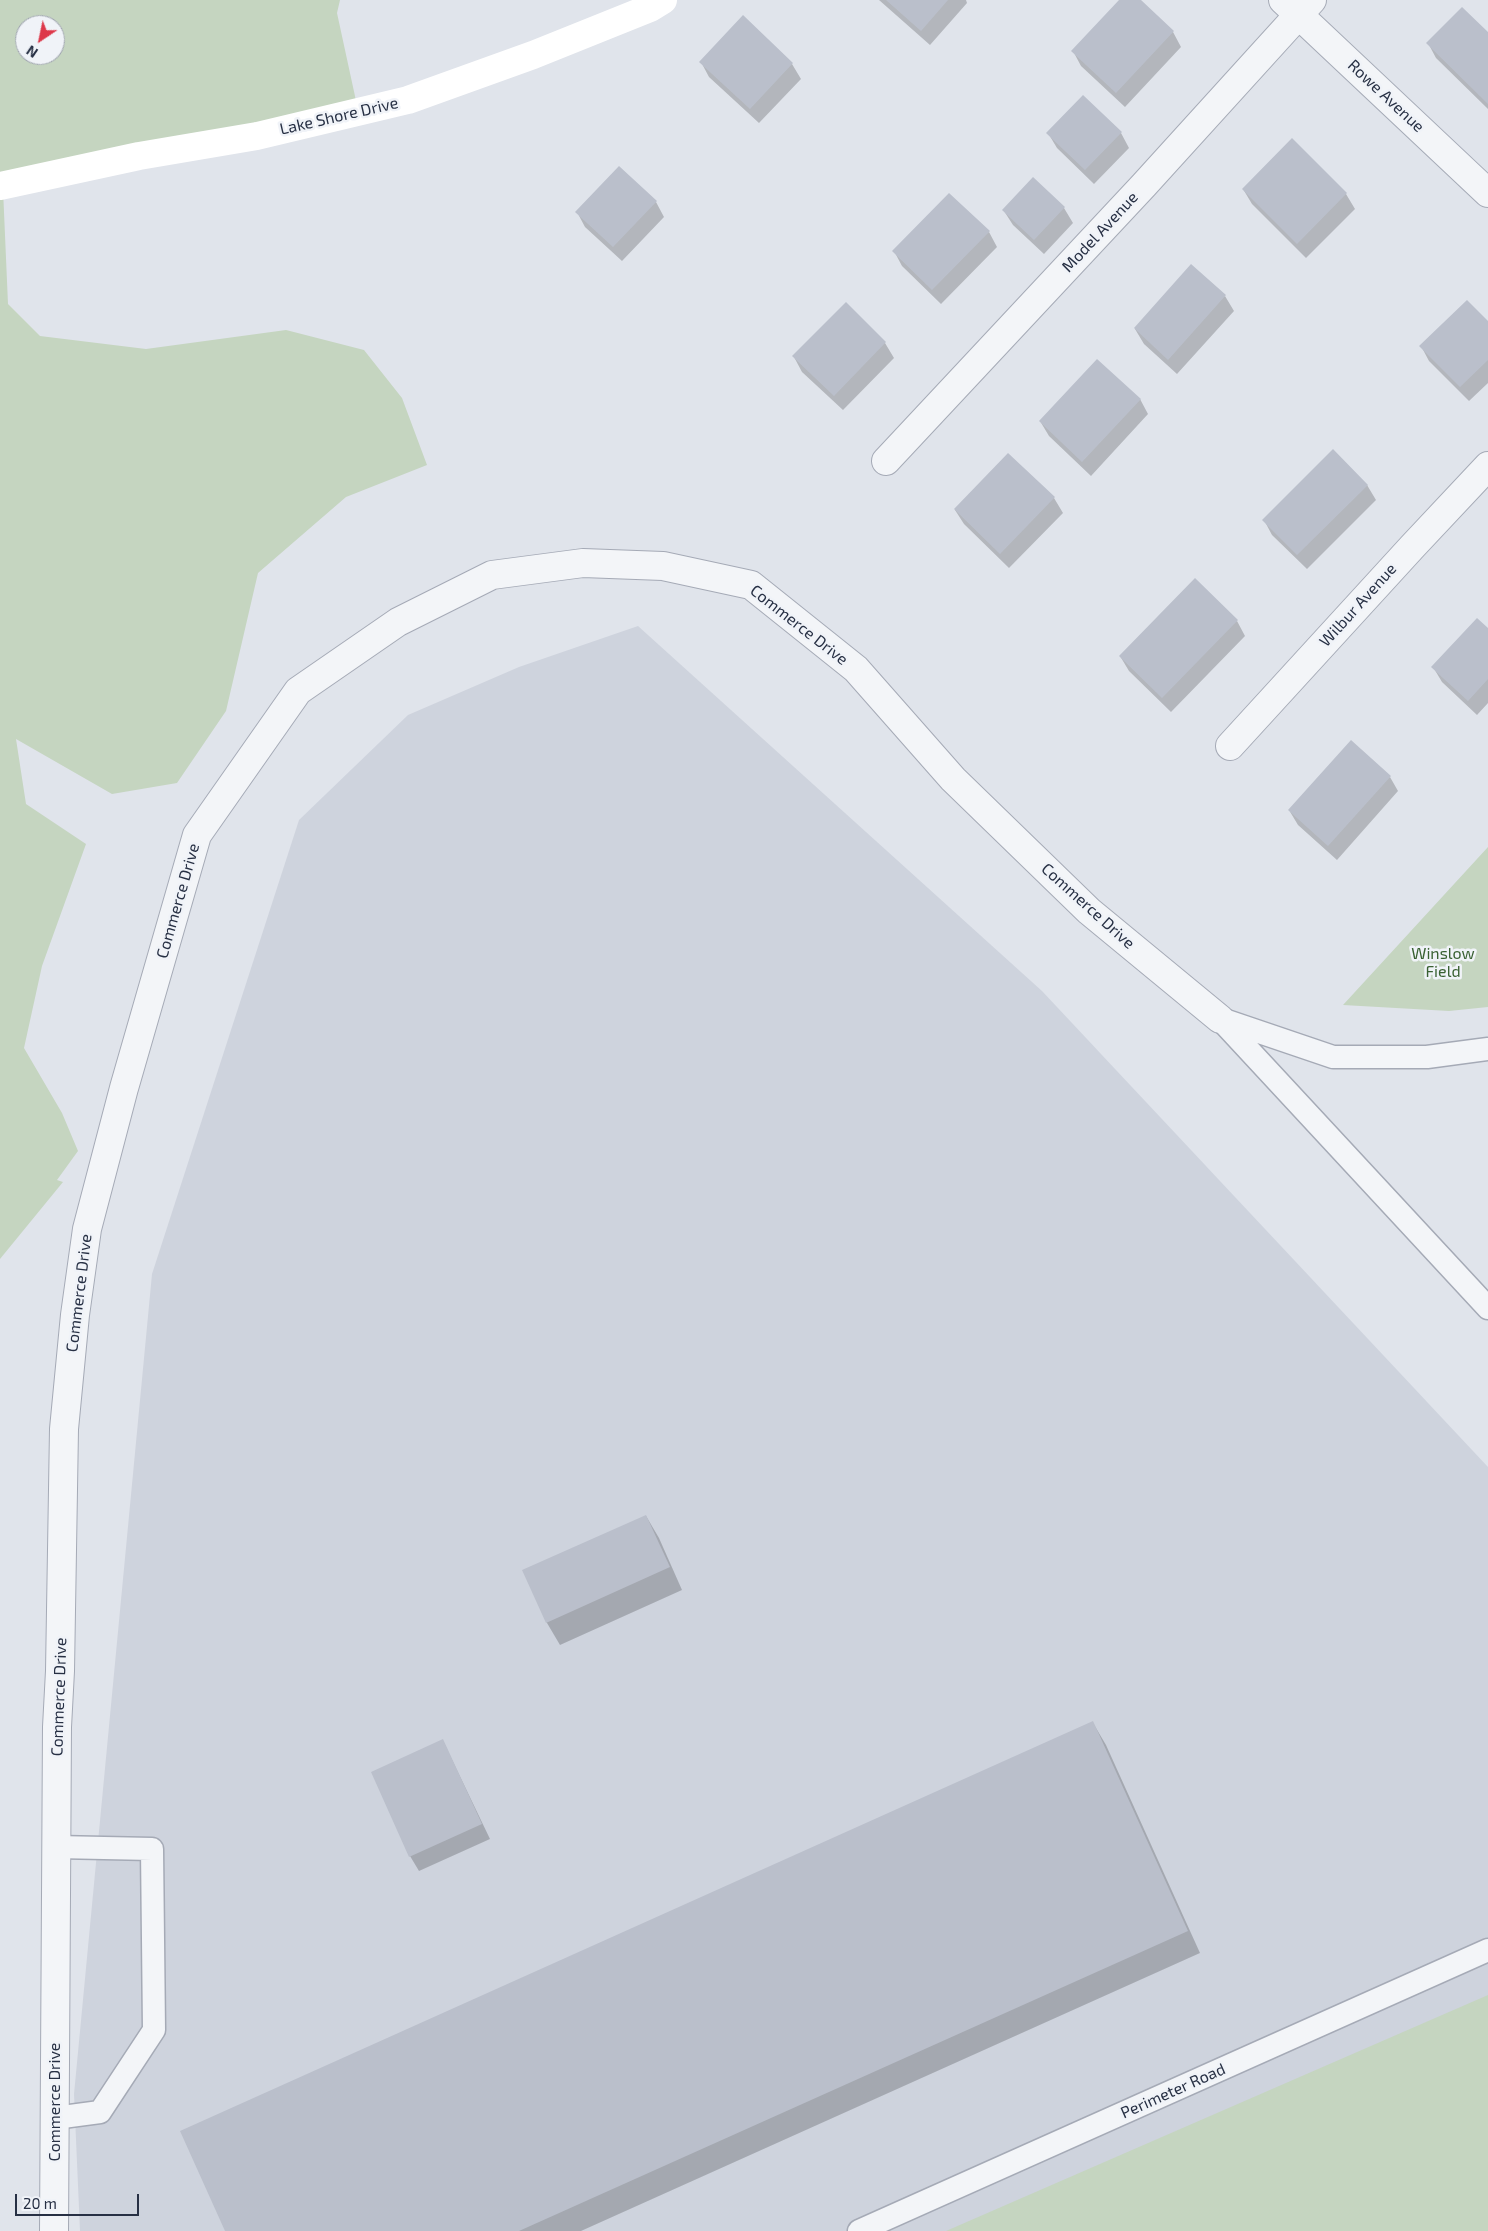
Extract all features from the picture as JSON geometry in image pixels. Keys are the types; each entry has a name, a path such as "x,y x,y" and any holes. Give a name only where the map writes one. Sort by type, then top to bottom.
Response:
{"street":[{"name":"Lake Shore Drive","path":"0,186 139,156 256,136 408,100 533,55 650,8 664,0"},
{"name":"Rowe Avenue","path":"1298,5 1488,193"},
{"name":"Model Avenue","path":"886,461 1144,185 1298,5"},
{"name":"Wilbur Avenue","path":"1230,746 1488,466"},
{"name":"Commerce Drive","path":"54,2231 56,1847 64,1428 75,1315 87,1229 124,1088 197,835 298,691 398,622 492,575 583,563 663,566 751,585 856,669 953,778 1089,911 1220,1019"}],"lane":[{"path":"1220,1019 1333,1057 1426,1057 1488,1049"},
{"path":"1220,1019 1488,1308"},
{"path":"55,2118 100,2112 154,2030 152,1848 56,1847"},
{"name":"Perimeter Road","path":"859,2231 1488,1950"}],"shaded area":[{"path":"638,626 1042,991 1488,1467 1488,2231 80,2231 74,2094 152,1274 299,820 408,715 519,667"}],"green space":[{"path":"0,0 340,0 337,13 358,110 3,189 8,304 40,336 146,349 286,330 364,350 402,398 427,465 346,497 258,573 226,711 177,783 112,794 16,739 26,804 86,844 42,966 24,1048 62,1113 78,1151 57,1180 63,1182 0,1259"},
{"name":"Winslow Field","path":"1488,847 1488,1007 1449,1011 1343,1005"},
{"path":"1488,1995 1488,2231 946,2231"}],"building":[{"path":"886,0 948,0 921,31"},
{"path":"1119,0 1141,0 1174,31 1116,93 1071,51"},
{"path":"1462,7 1488,32 1488,104 1426,43"},
{"path":"743,15 793,63 750,109 699,62"},
{"path":"1083,95 1122,132 1085,170 1046,133"},
{"path":"1292,138 1347,193 1297,244 1242,189"},
{"path":"619,166 657,201 613,247 575,212"},
{"path":"1033,177 1065,207 1034,240 1002,210"},
{"path":"949,193 990,231 932,290 892,251"},
{"path":"1191,264 1226,295 1168,360 1134,328"},
{"path":"1467,300 1488,321 1488,360 1460,387 1419,346"},
{"path":"846,302 886,342 834,396 792,356"},
{"path":"1097,359 1141,399 1082,462 1039,421"},
{"path":"1333,449 1368,485 1297,555 1262,520"},
{"path":"1008,453 1055,497 1000,554 954,509"},
{"path":"1195,578 1238,620 1162,698 1119,656"},
{"path":"1477,618 1488,628 1488,679 1468,701 1431,667"},
{"path":"1351,740 1391,776 1328,846 1288,810"},
{"path":"646,1515 670,1567 546,1623 522,1570"},
{"path":"1093,1721 1188,1931 519,2231 225,2231 180,2131"},
{"path":"443,1739 482,1824 409,1857 371,1772"}]}
